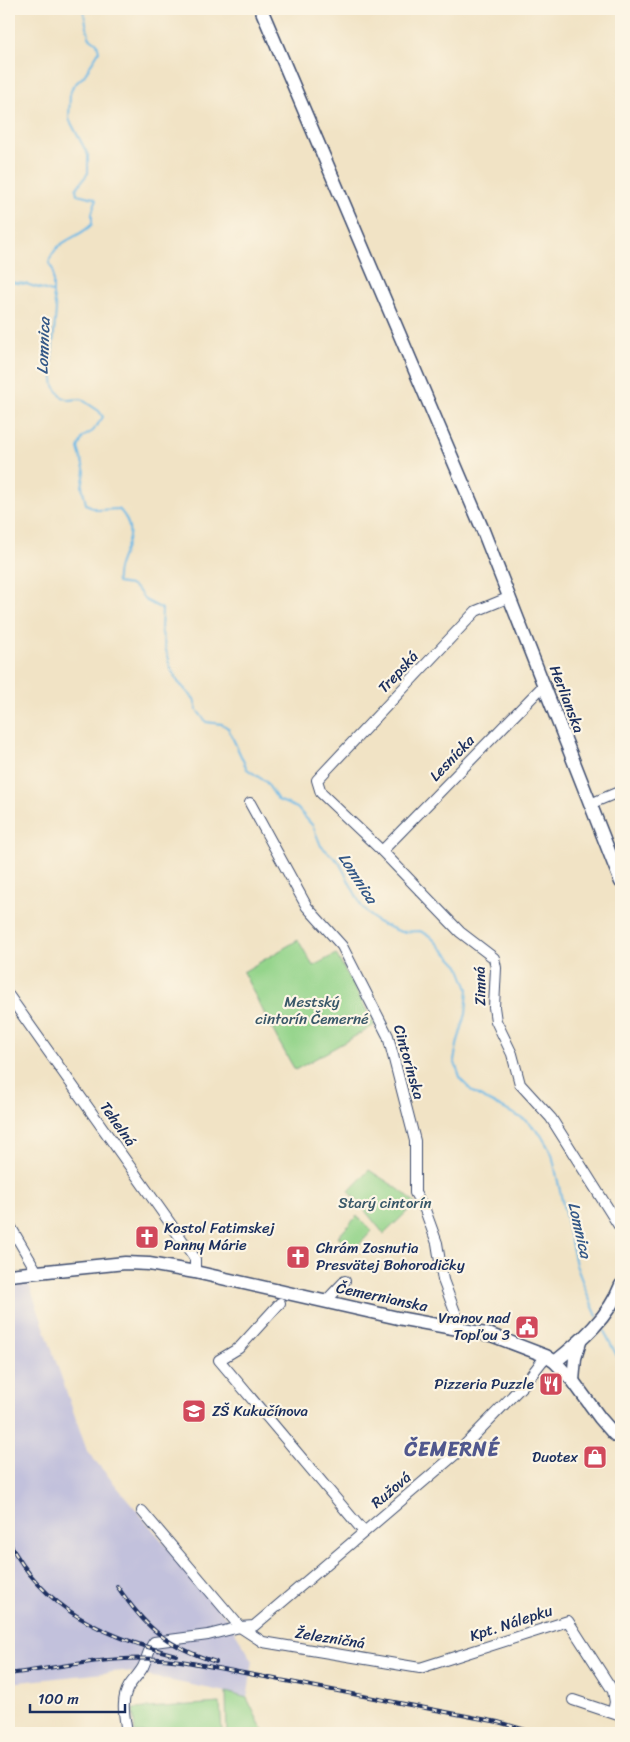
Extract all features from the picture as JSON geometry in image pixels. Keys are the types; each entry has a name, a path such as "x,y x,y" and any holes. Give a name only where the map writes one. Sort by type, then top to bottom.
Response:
{"main road":[{"name":"Herlianska","path":"262,9 482,528 621,882"},
{"name":"Čemernianska","path":"9,1276 135,1263 149,1264 195,1272 398,1318 491,1335 551,1359 573,1381 614,1434 621,1438"},
{"path":"551,1359 580,1342 620,1295"},
{"path":"573,1381 575,1358 580,1342"}],"street":[{"name":"Trepská","path":"317,780 476,611 510,597"},
{"name":"Lesnícka","path":"382,851 544,685"},
{"name":"Zimná","path":"317,780 321,793 382,851 460,932 494,958 496,968 494,1007 496,1021 512,1054 520,1084 551,1118 621,1229"},
{"path":"590,804 621,791"},
{"name":"Cintorínska","path":"250,803 307,907 342,946 388,1036 415,1141 415,1193 425,1210 437,1243 443,1280 461,1328"},
{"name":"Tehelná","path":"9,996 192,1254 196,1265 195,1272"},
{"path":"9,1224 35,1267 36,1272"},
{"path":"325,1302 344,1281"},
{"path":"280,1303 239,1348 218,1360 364,1532"},
{"name":"Ružová","path":"127,1733 123,1708 124,1699 127,1689 142,1669 150,1647 154,1642 208,1635 240,1627 254,1626 457,1453 551,1359"},
{"path":"142,1511 240,1627"},
{"name":"Kpt. Nálepku","path":"420,1668 568,1621 613,1691 617,1714"},
{"name":"Železničná","path":"240,1627 263,1642 420,1668"},
{"path":"573,1700 617,1714"}],"shaded area":[{"path":"29,1284 87,1451 225,1616 253,1661 247,1698 123,1671 9,1683 9,1286"}],"green space":[{"name":"Mestský cintorín Čemerné","path":"298,940 313,966 336,954 375,1025 295,1070 243,972"},
{"name":"Starý cintorín","path":"369,1170 399,1190 415,1204 384,1234 349,1191"},
{"path":"357,1216 372,1231 353,1251 338,1237"},
{"path":"226,1692 247,1698 264,1733 227,1733"},
{"path":"220,1703 222,1733 135,1733 133,1709"}],"waterway":[{"name":"Lomnica","path":"83,9 89,37 97,43 99,51 84,76 73,86 70,94 69,119 88,155 88,173 76,189 77,194 96,200 92,213 92,224 83,232 62,244 52,254 49,263 53,270 53,295 56,310 51,366 54,386 61,396 68,400 81,399 99,411 103,417 93,431 83,437 78,448 85,472 82,486 86,504 98,510 119,509 126,519 129,528 127,546 117,573 117,583 130,585 138,590 145,600 162,609 161,629 170,667 178,682 194,699 197,710 206,722 222,724 228,728 247,769 266,782 278,800 297,808 313,826 321,846 339,862 362,907 377,922 401,932 420,931 430,936 459,966 468,989 466,1014 454,1060 461,1080 474,1093 527,1121 541,1135 552,1154 576,1265 597,1316"},
{"path":"9,282 26,284 52,292"},
{"name":"Lomnica","path":"601,1325 621,1364"}],"railway":[{"path":"9,1542 23,1566 58,1603 101,1629 150,1648 176,1655"},
{"path":"117,1586 138,1613 159,1634 184,1649 216,1662"},
{"path":"9,1674 98,1661 165,1659 498,1722 536,1733"}],"place":[{"name":"Kostol Fatimskej Panny Márie","path":"147,1237"},
{"name":"Chrám Zosnutia Presvätej Bohorodičky","path":"298,1257"},
{"name":"Vranov nad Topľou 3","path":"527,1327"},
{"name":"Pizzeria Puzzle","path":"551,1384"},
{"name":"ZŠ Kukučínova","path":"194,1411"},
{"name":"Duotex","path":"595,1457"}],"district":[{"name":"ČEMERNÉ","path":"452,1449"}]}
